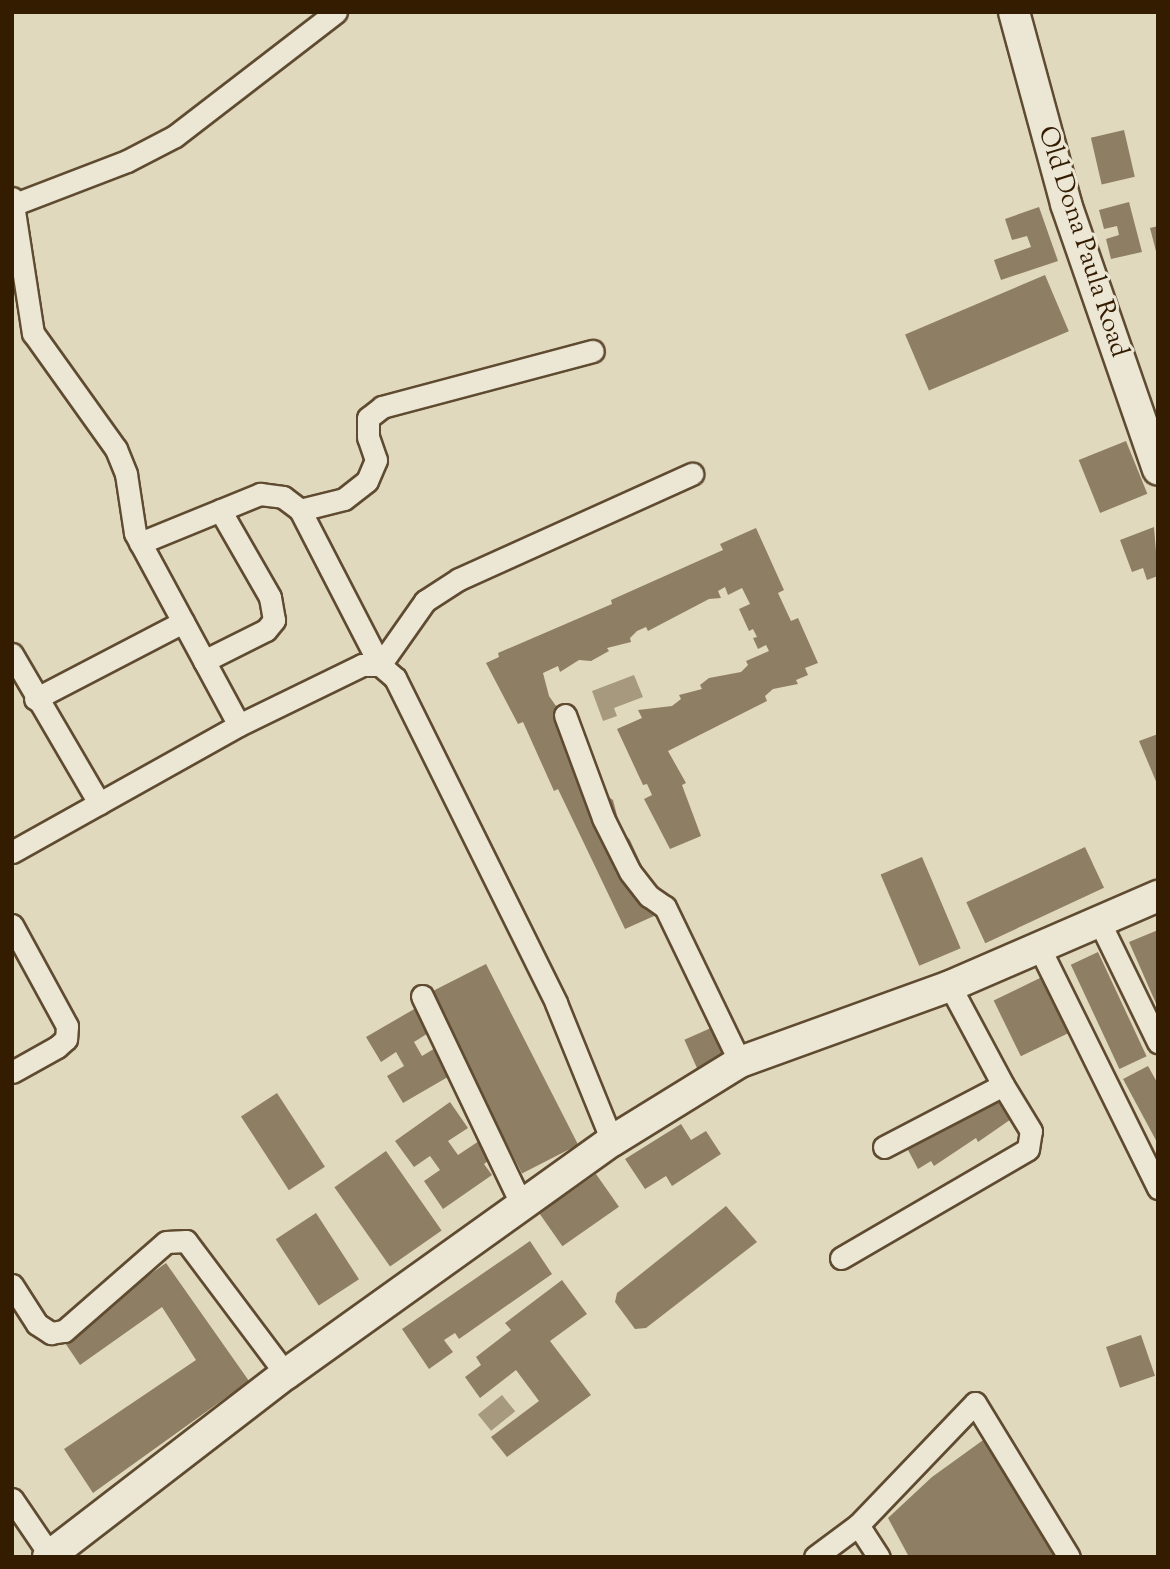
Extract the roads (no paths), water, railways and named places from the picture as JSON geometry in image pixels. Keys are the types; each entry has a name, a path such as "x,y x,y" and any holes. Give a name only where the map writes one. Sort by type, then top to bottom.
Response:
{"main road":[{"name":"Old Dona Paula Road","path":"1014,12 1066,204 1158,469"},
{"path":"49,1556 286,1374 612,1141 740,1062 950,986 1158,896"}],"street":[{"path":"239,725 140,543 129,515 126,474 116,449 33,333 14,201 127,161 176,136 336,12"},
{"path":"299,510 344,499 367,481 376,460 368,437 368,418 382,407 593,352"},
{"path":"380,665 425,601 459,579 692,474"},
{"path":"140,543 260,494 283,496 299,510 380,665 395,678 556,1003 612,1141"},
{"path":"204,662 266,630 274,620 270,597 220,510"},
{"path":"35,699 183,622"},
{"path":"12,654 35,699 99,803"},
{"path":"12,852 239,725 362,665 380,665"},
{"path":"565,715 608,829 630,872 649,896 665,907 740,1062"},
{"path":"1099,921 1158,1042"},
{"path":"12,925 67,1026 66,1039 57,1047 12,1072"},
{"path":"1039,947 1158,1188"},
{"path":"841,1258 1028,1149 1031,1130 1003,1085 950,986"},
{"path":"422,996 522,1206"},
{"path":"884,1147 1003,1085"},
{"path":"12,1285 37,1324 51,1333 64,1331 166,1242 186,1241 286,1374"},
{"path":"815,1557 859,1525 975,1403 1069,1557"},
{"path":"12,1499 49,1556"},
{"path":"859,1525 879,1557"}]}
